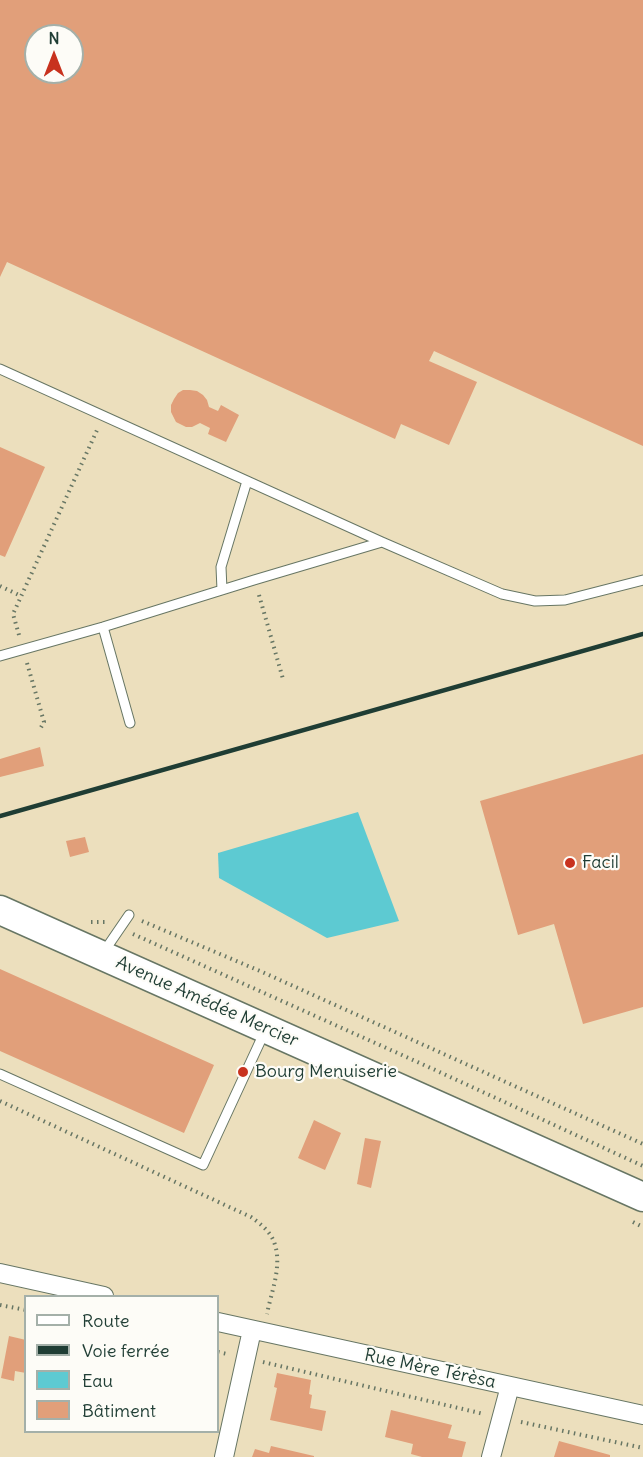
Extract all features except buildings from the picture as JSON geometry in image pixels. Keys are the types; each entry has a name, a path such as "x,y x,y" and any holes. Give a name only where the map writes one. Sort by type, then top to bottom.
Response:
{"main road":[{"name":"Avenue Amédée Mercier","path":"0,910 643,1197"}],"street":[{"path":"0,1273 99,1295"},
{"name":"Rue Mère Térèsa","path":"219,1322 643,1415"},
{"path":"224,1457 246,1358 257,1331"},
{"path":"491,1457 510,1386"}],"lane":[{"path":"0,369 502,594 535,601 565,600 643,580"},
{"path":"222,590 221,567 247,481"},
{"path":"0,656 382,542"},
{"path":"103,627 130,723"},
{"path":"101,955 129,915"},
{"path":"0,1074 203,1165 266,1029"}],"path":[{"path":"39,731 44,722 13,614 104,417"},
{"path":"254,579 283,680"},
{"path":"0,586 21,596"},
{"path":"129,915 260,971 643,1144"},
{"path":"120,928 643,1166"},
{"path":"0,1101 251,1217 264,1227 275,1244 277,1266 257,1331"},
{"path":"0,1305 24,1310"},
{"path":"219,1352 502,1418 643,1448"}],"water":[{"path":"358,812 399,921 327,938 219,878 218,853"}],"railway":[{"path":"0,816 643,634"}],"place":[{"name":"Facil","path":"570,863"},
{"name":"Bourg Menuiserie","path":"243,1072"}]}
